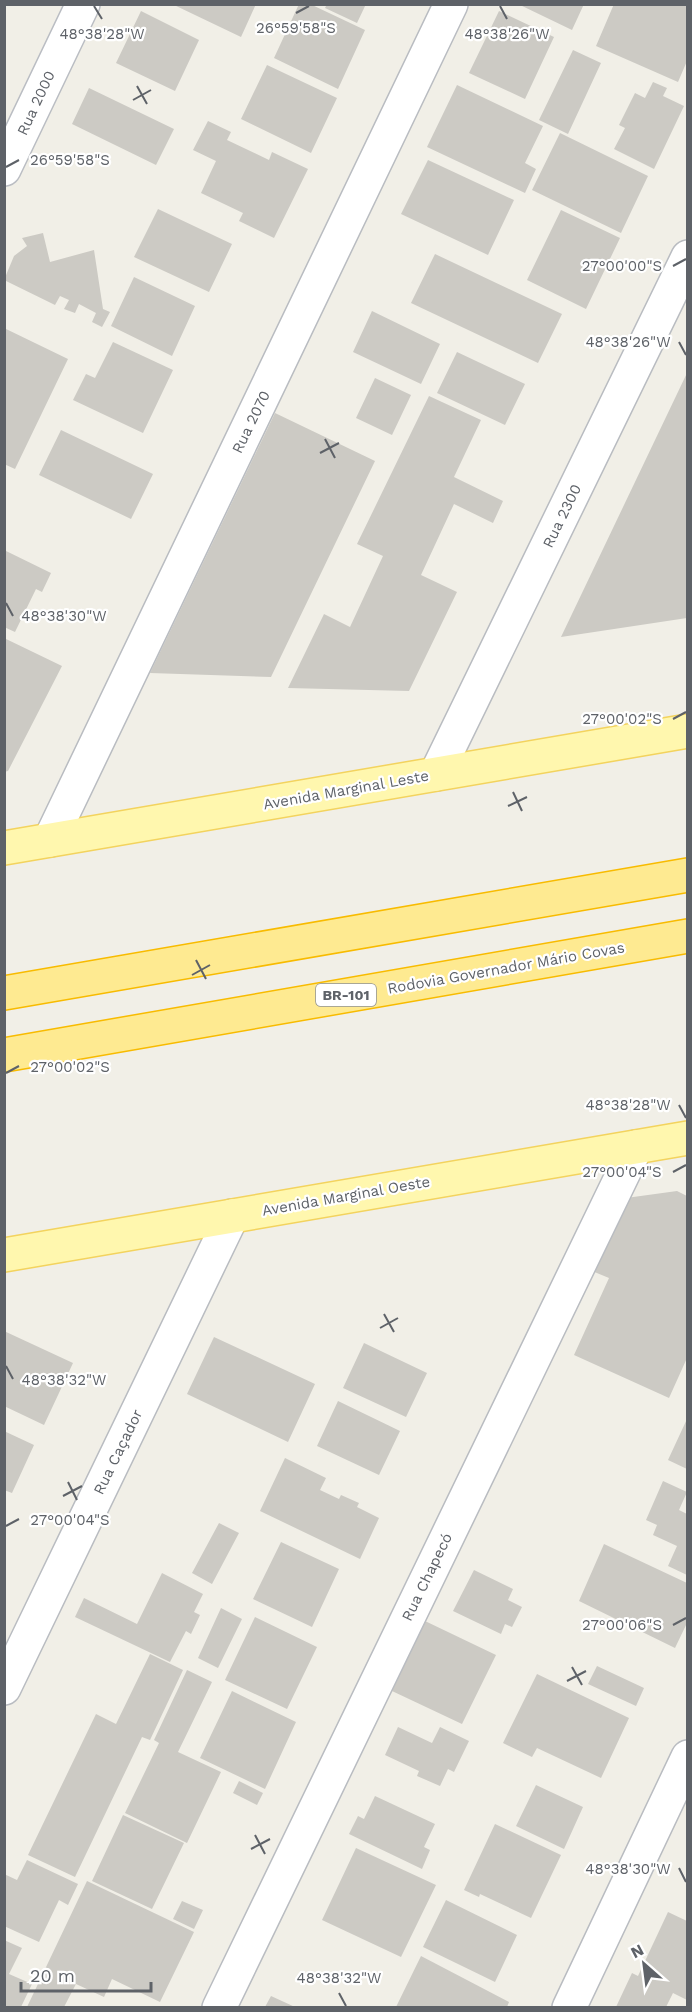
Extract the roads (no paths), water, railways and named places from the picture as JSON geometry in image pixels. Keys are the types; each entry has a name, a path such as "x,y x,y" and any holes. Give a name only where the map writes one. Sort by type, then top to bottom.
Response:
{"highway":[{"path":"4,993 687,875"},
{"name":"Rodovia Governador Mário Covas","path":"4,1055 687,936"}],"main road":[{"name":"Avenida Marginal Leste","path":"4,848 687,732"},
{"name":"Avenida Marginal Oeste","path":"4,1255 687,1138"}],"street":[{"name":"Rua 2000","path":"4,169 83,4"},
{"name":"Rua 2070","path":"50,840 450,4"},
{"name":"Rua 2300","path":"436,774 687,257"},
{"name":"Rua Chapecó","path":"219,2007 636,1146"},
{"name":"Rua Caçador","path":"4,1688 232,1216"},
{"path":"569,2007 687,1756"}]}
